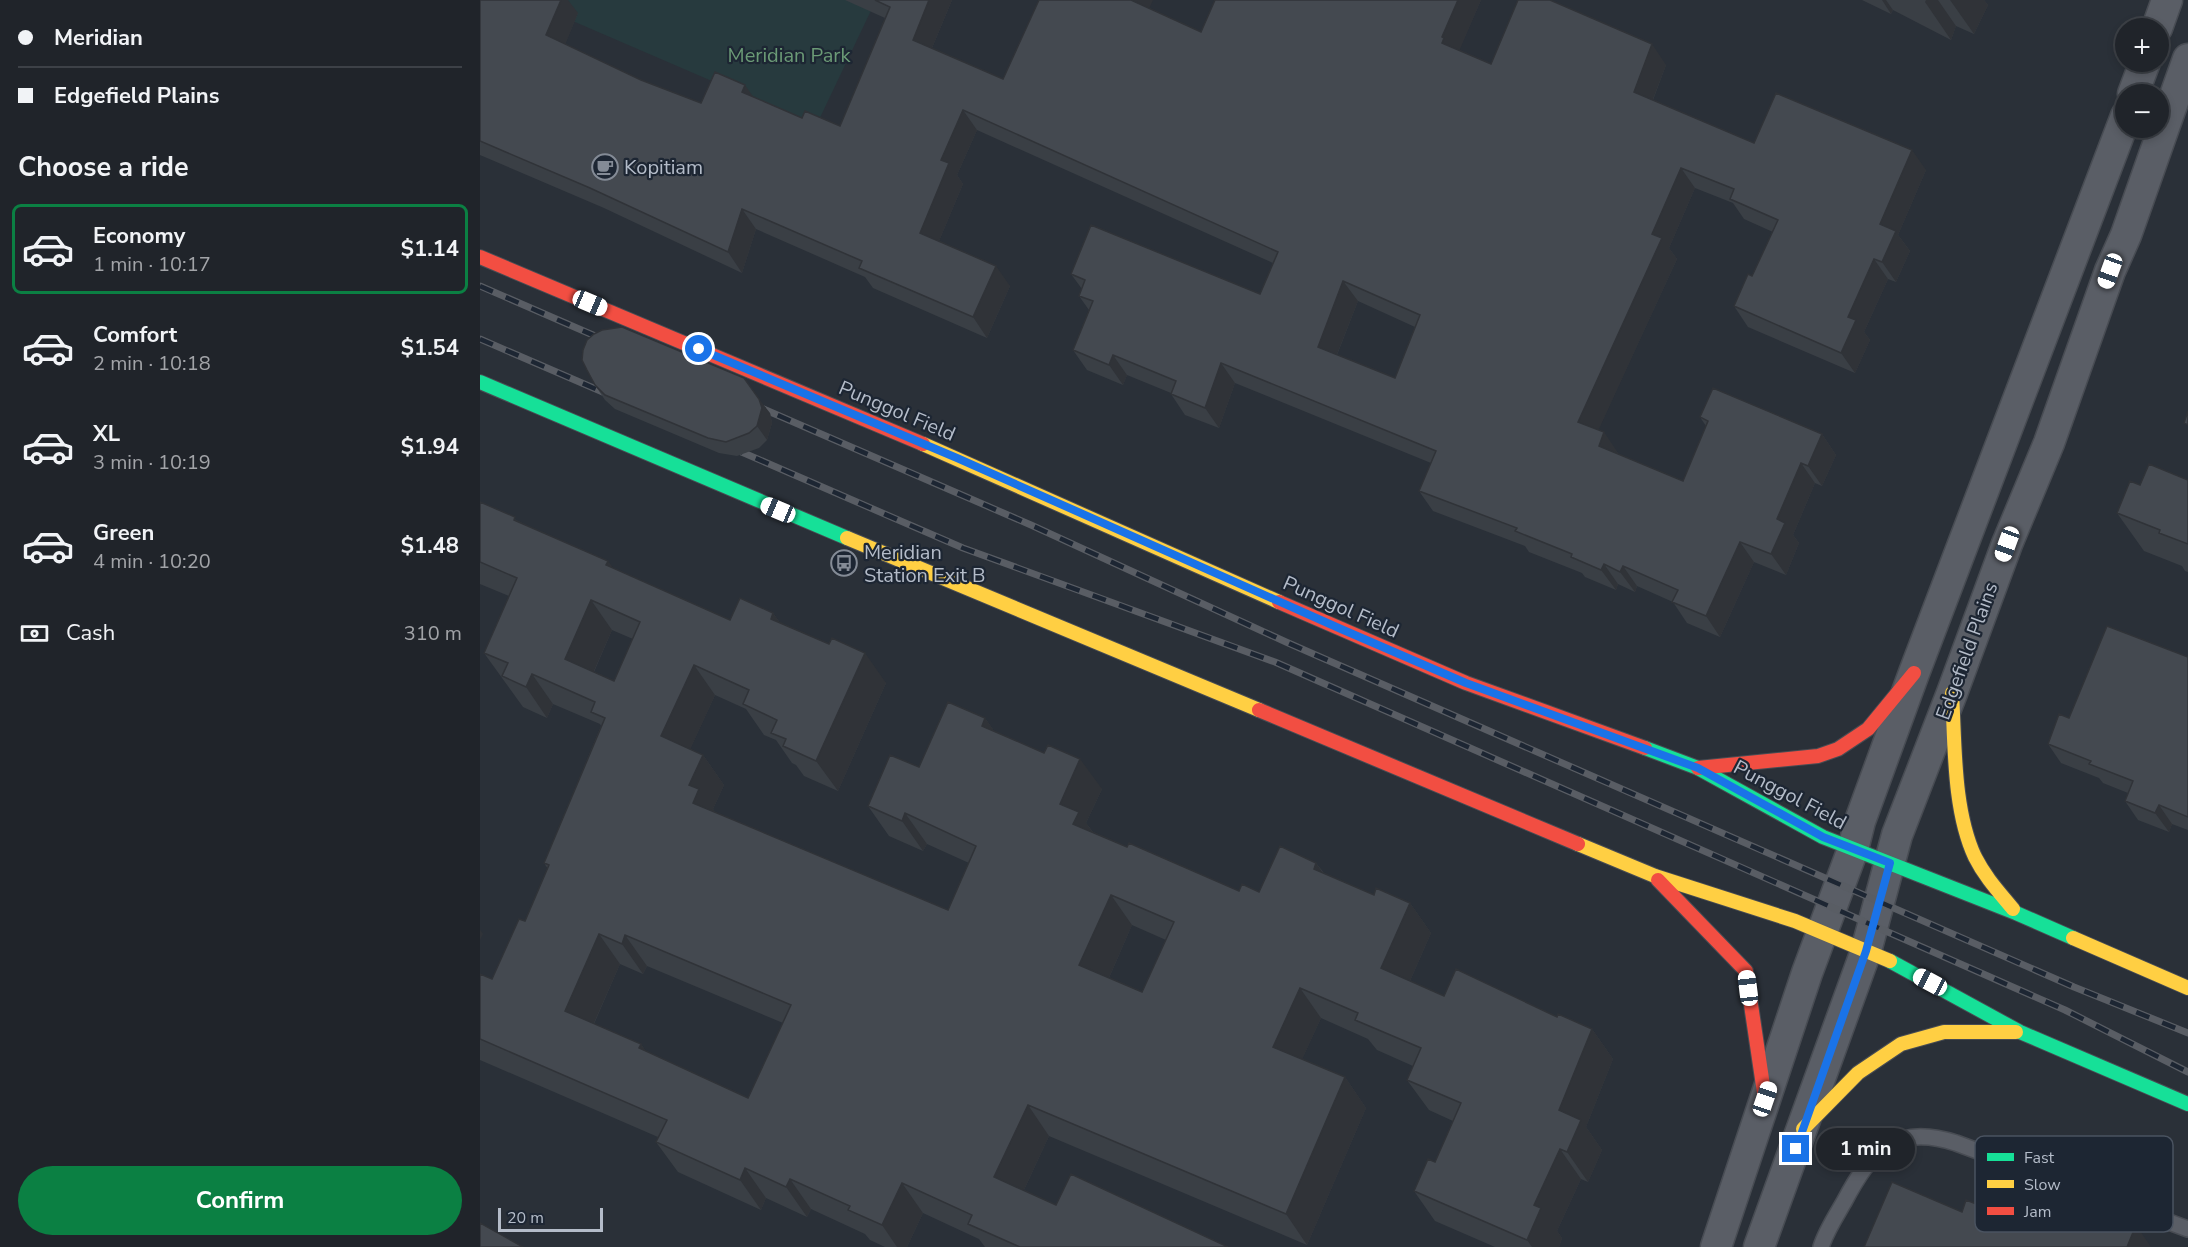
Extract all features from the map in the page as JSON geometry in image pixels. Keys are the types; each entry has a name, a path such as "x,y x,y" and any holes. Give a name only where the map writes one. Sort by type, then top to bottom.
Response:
{"street":[{"path":"2161,18 2167,0"},
{"name":"Edgefield Plains","path":"1759,1247 1866,951 1897,835 2007,544 2049,443 2188,59"},
{"name":"Edgefield Plains","path":"1716,1247 1807,973 1853,849 1860,821 2118,138"},
{"name":"Punggol Field","path":"480,257 957,458 1466,683 1698,768 1823,837 2016,913 2188,988"},
{"path":"480,382 1655,876 1795,921 1866,951 1894,963 2020,1032 2188,1104"},
{"path":"1698,768 1818,756 1838,748 1868,729 1914,673"},
{"path":"1952,693 1957,781 1968,841 1983,872 2016,913"},
{"path":"1655,876 1746,971 1765,1099"},
{"path":"1803,1129 1858,1073 1900,1044 1944,1032 2020,1032"}],"lane":[{"path":"1821,1247 1856,1178 1879,1149 1899,1140 1916,1136 1935,1136 1975,1150"},
{"path":"2173,1223 2188,1229"}],"green space":[{"name":"Meridian Park","path":"524,0 876,0 816,126"}],"building":[{"path":"480,0 561,0 546,35 641,80 701,103 715,72 745,85 742,92 802,118 805,111 840,126 890,7 875,0 929,0 913,40 1003,79 1039,0 1131,0 1201,32 1215,0 1458,0 1442,37 1444,38 1442,43 1491,64 1518,0 1550,0 1652,44 1634,92 1754,143 1776,93 1912,150 1880,224 1896,231 1882,262 1874,259 1848,317 1856,320 1841,353 1734,306 1748,274 1752,276 1778,220 1730,199 1734,189 1681,168 1652,234 1662,238 1578,422 1604,432 1599,446 1683,481 1708,421 1700,417 1713,388 1822,434 1808,466 1801,463 1777,519 1785,523 1771,554 1740,542 1706,616 1672,602 1678,590 1623,566 1620,572 1604,564 1601,570 1571,557 1572,554 1515,531 1517,528 1419,491 1436,451 1221,363 1205,408 1171,394 1176,381 1113,355 1109,365 1073,350 1093,301 1079,296 1085,280 1071,274 1091,225 1260,294 1278,252 963,110 941,160 949,163 920,233 996,266 973,317 859,268 862,261 742,209 728,252 590,188 480,141","holes":["1343,281 1420,315 1395,378 1318,347"]},
{"path":"622,327 744,378 759,399 762,408 757,426 749,433 726,442 708,438 605,395 595,385 582,360 583,350 587,340 594,334 602,330"},
{"path":"2188,411 2188,425 2184,423"},
{"path":"2149,464 2188,480 2188,544 2117,513 2130,481 2140,485"},
{"path":"480,502 515,517 514,520 608,561 606,565 730,620 740,598 773,613 771,619 829,644 832,638 865,653 816,761 783,746 786,739 771,733 777,720 743,704 749,690 694,665 661,736 703,755 689,785 699,789 693,803 948,910 976,846 905,813 902,821 868,806 890,755 919,767 948,702 985,718 982,726 1044,753 1048,745 1080,759 1060,804 1079,812 1073,824 1127,847 1129,843 1239,891 1242,884 1259,892 1280,846 1316,863 1314,869 1374,895 1376,888 1410,903 1381,968 1444,996 1456,969 1557,1017 1558,1014 1592,1029 1559,1110 1581,1120 1567,1152 1560,1149 1534,1205 1541,1208 1527,1240 1414,1191 1428,1159 1435,1162 1461,1103 1407,1080 1421,1048 1355,1020 1358,1013 1300,988 1273,1047 1345,1077 1286,1214 1028,1105 994,1177 1056,1205 1071,1174 1228,1247 1020,1247 968,1224 972,1215 902,1183 882,1225 848,1210 850,1206 790,1179 786,1187 745,1168 740,1180 656,1142 667,1120 480,1039 480,974 492,979 519,919 525,921 549,865 544,863 605,718 591,712 595,702 532,674 526,687 502,676 508,663 484,653 517,578 480,562","holes":["591,600 640,622 614,681 565,659","1111,895 1174,922 1142,992 1079,965","599,934 622,944 625,935 791,1005 748,1098 639,1048 641,1044 565,1011"]},
{"path":"2107,626 2188,657 2188,817 2159,805 2155,813 2125,801 2133,781 2089,764 2091,761 2048,744 2059,714 2069,718"},
{"path":"1892,1182 1962,1212 1966,1200 1975,1203 1975,1232 2133,1232 2127,1247 1864,1247"},
{"path":"480,1223 523,1247 480,1247"}],"railway":[{"path":"480,286 609,342"},
{"path":"480,339 612,396"},
{"path":"752,404 1031,525 1286,642 2074,987 2188,1033"},
{"path":"730,447 963,548 1275,662 2065,1010 2188,1072"}],"traffic: fast":[{"path":"480,382 847,538"},
{"path":"1645,748 1698,768 1823,837 2016,913 2073,938"},
{"path":"1890,961 2020,1032 2188,1104"}],"traffic: slow":[{"path":"923,444 1279,602"},
{"path":"847,538 1259,710"},
{"path":"1952,693 1956,776 1968,839 1983,871 2013,909"},
{"path":"1578,844 1655,876 1795,921 1890,961"},
{"path":"2073,938 2188,988"},
{"path":"1803,1129 1858,1073 1901,1044 1944,1032 2016,1032"}],"traffic: jam":[{"path":"480,257 923,444"},
{"path":"1279,602 1466,683 1645,748"},
{"path":"1698,768 1818,756 1838,749 1868,729 1914,673"},
{"path":"1259,710 1578,844"},
{"path":"1658,880 1746,971 1765,1099"}],"place":[{"name":"Kopitiam","path":"605,167"},
{"name":"Meridian Station Exit B","path":"844,563"}],"route":[{"path":"699,349 957,458 1466,683 1698,768 1823,837 1890,863 1866,951 1796,1149"}]}
